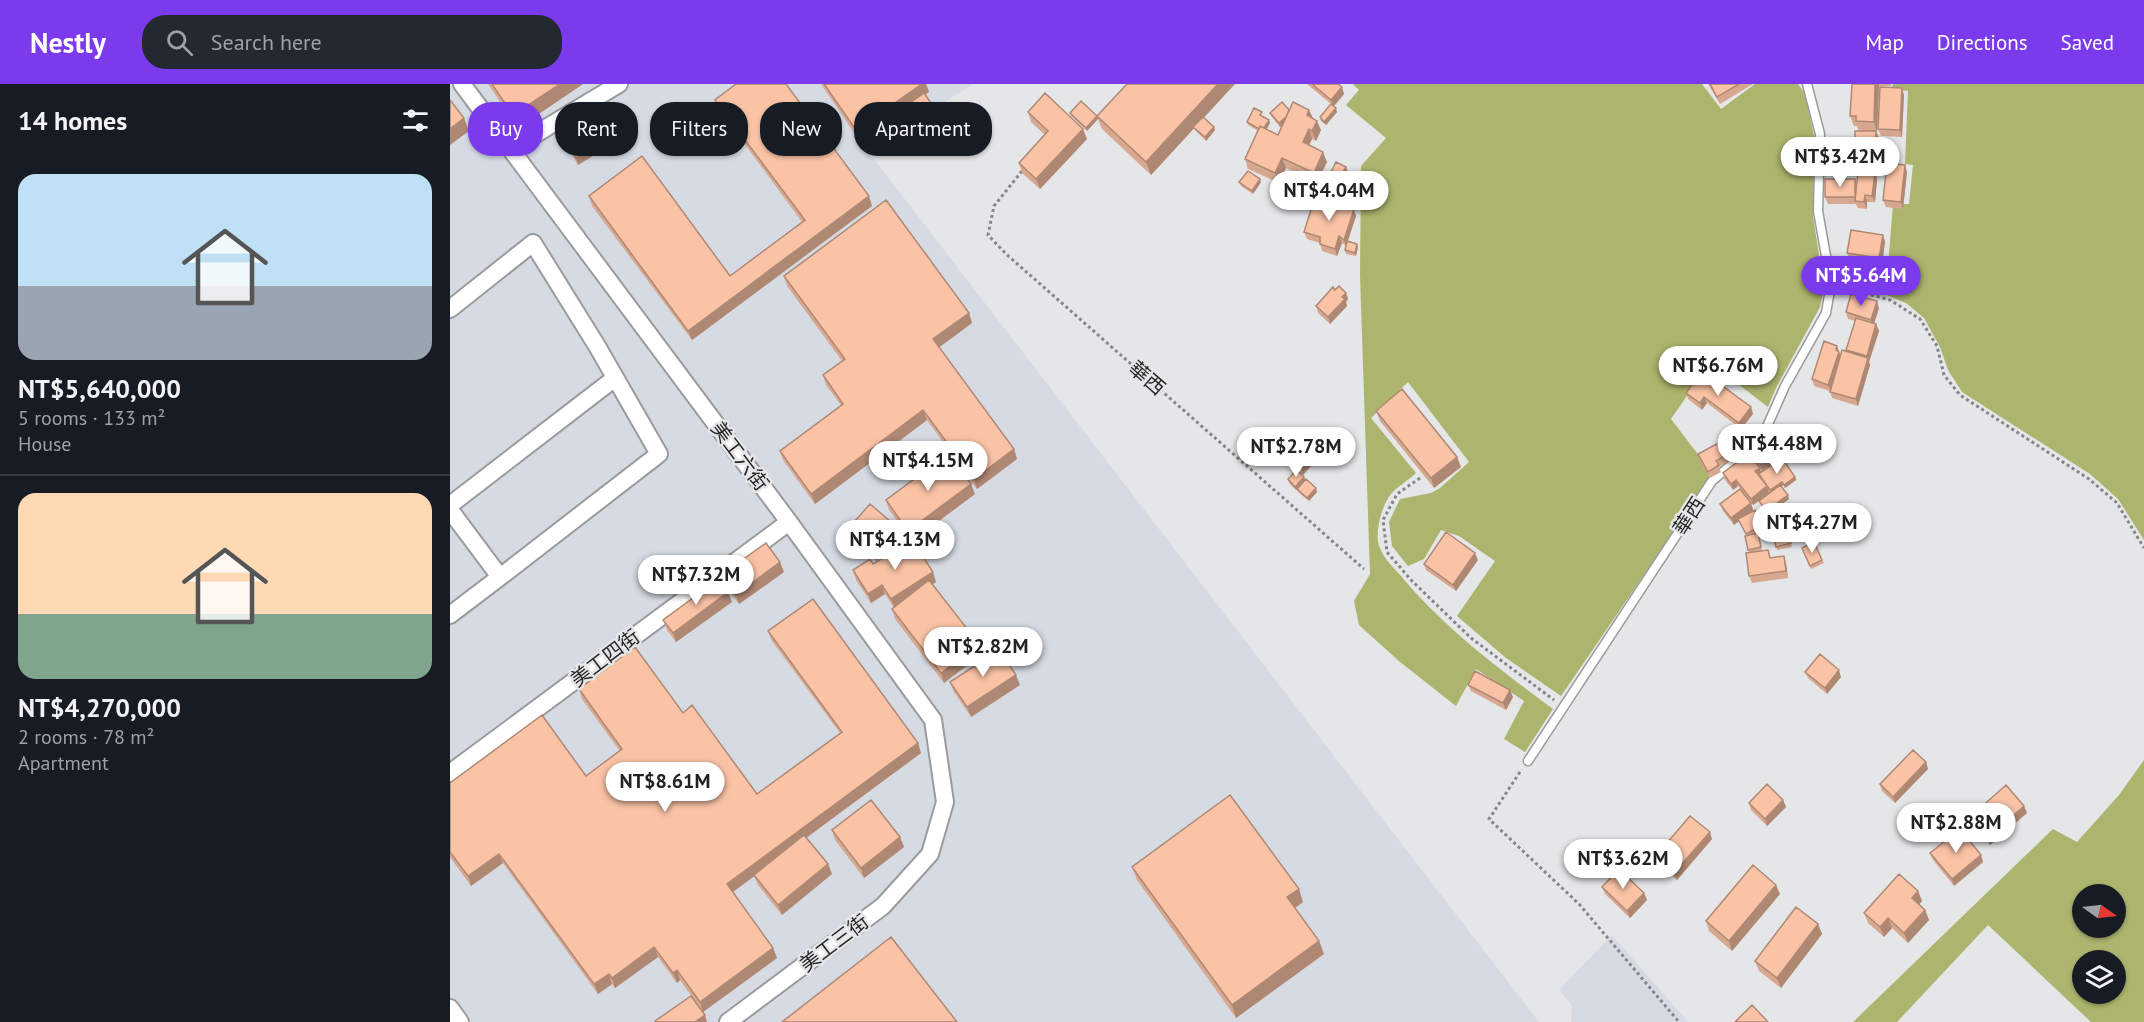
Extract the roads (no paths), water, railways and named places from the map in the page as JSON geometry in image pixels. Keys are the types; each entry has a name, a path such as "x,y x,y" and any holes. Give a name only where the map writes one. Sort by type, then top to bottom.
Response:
{"street":[{"name":"美工六街","path":"462,84 476,102"},
{"path":"543,130 619,84"},
{"name":"美工六街","path":"516,156 789,522 933,720 945,802 930,854"},
{"path":"450,309 533,243 660,454 450,615"},
{"path":"450,505 615,378"},
{"path":"450,510 500,577"},
{"name":"美工四街","path":"450,773 789,522"},
{"name":"美工三街","path":"728,1022 884,906 930,854"},
{"path":"450,1008 460,1022"}],"lane":[{"name":"華西","path":"1528,761 1712,481 1761,440 1785,386 1826,313 1832,284 1818,211 1820,134 1807,84"}]}
